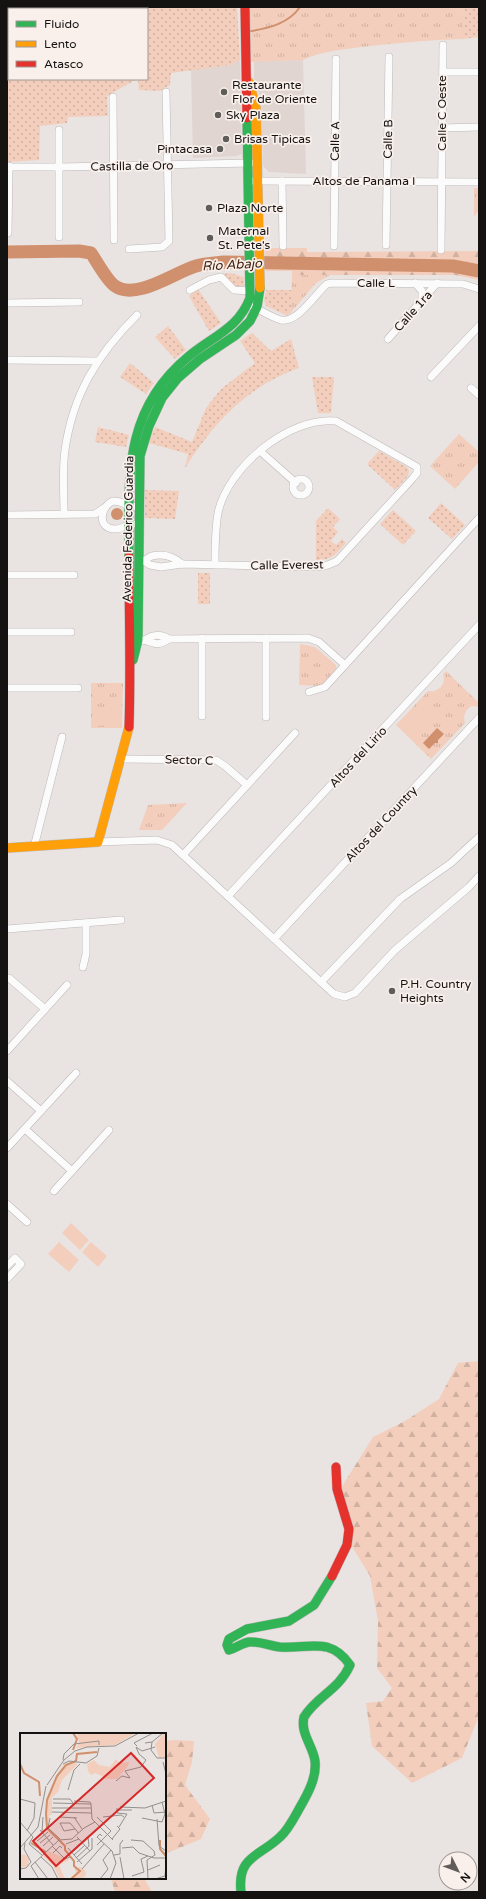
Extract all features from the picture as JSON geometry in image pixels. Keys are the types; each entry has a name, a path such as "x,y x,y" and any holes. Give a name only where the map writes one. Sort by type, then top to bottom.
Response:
{"street":[{"name":"Avenida Federico Guardia","path":"246,7 248,181 254,248 255,281 260,295 252,306"},
{"name":"Calle C Oeste","path":"441,250 443,45"},
{"name":"Calle B","path":"386,245 389,57"},
{"name":"Calle A","path":"334,246 336,59"},
{"path":"443,72 479,72"},
{"name":"Avenida Federico Guardia","path":"247,79 253,92 256,108 258,180 254,248"},
{"path":"129,248 162,248 169,241 166,165 166,92"},
{"path":"113,97 114,240"},
{"path":"442,128 479,127"},
{"path":"59,130 59,237"},
{"name":"Castilla de Oro","path":"8,166 60,167 258,163"},
{"path":"8,166 8,233"},
{"name":"Altos de Panama I","path":"248,181 479,182"},
{"path":"282,181 283,246"},
{"path":"190,290 209,280 222,277 234,290 250,291"},
{"name":"Avenida Federico Guardia","path":"137,640 128,561 129,524 134,507 140,456 147,429 158,396 186,370 243,329 249,322 252,306 250,291 255,281"},
{"path":"415,283 422,291 422,301"},
{"name":"Calle L","path":"252,306 274,317 287,321 297,316 327,284 437,283 463,284 479,289"},
{"name":"Calle 1ra","path":"388,339 437,283"},
{"path":"7,303 79,302"},
{"path":"64,514 65,451 70,424 81,390 97,361 116,336 137,315"},
{"path":"431,377 479,326"},
{"path":"7,360 97,361"},
{"path":"471,388 479,395"},
{"name":"Calle Everest","path":"128,561 142,561 150,565 161,567 182,564 317,567 328,565 337,560 417,473 417,467 336,421 324,420 297,427 274,440 260,451"},
{"path":"215,565 218,512 229,488 242,469 260,451 296,483"},
{"path":"7,515 95,514 113,501 123,502 134,507"},
{"name":"Avenida Federico Guardia","path":"98,842 129,730 131,668 137,640 142,561 139,524 134,507"},
{"path":"103,521 102,515 104,508"},
{"path":"95,514 108,527 114,529 122,528 129,524 139,524"},
{"path":"309,692 325,687 479,518"},
{"name":"Calle Everest","path":"142,561 151,556 163,555 174,558 182,564"},
{"path":"7,575 74,575"},
{"name":"Altos del Lirio","path":"228,896 479,625"},
{"path":"7,632 71,632"},
{"path":"137,640 157,635 164,636 169,639 308,638 319,642 345,665"},
{"path":"202,638 202,716"},
{"path":"266,638 266,717"},
{"path":"7,688 78,688"},
{"name":"Altos del Country","path":"274,938 479,718"},
{"path":"183,855 295,733"},
{"path":"34,847 62,737"},
{"name":"Sector C","path":"122,759 216,760 247,785"},
{"path":"321,982 400,899 452,863 479,837"},
{"path":"7,848 157,840 172,846 334,994 345,997 355,993 395,950 469,887 479,876"},
{"path":"7,929 121,920"},
{"path":"82,966 86,954 86,923"},
{"path":"7,978 9,978 45,1009"},
{"path":"7,1051 67,985"},
{"path":"7,1148 76,1073"},
{"path":"7,1081 41,1111"},
{"path":"24,1129 72,1171"},
{"path":"54,1191 109,1130"},
{"path":"8,1205 27,1222"},
{"path":"7,1266 15,1258 22,1264 7,1279"},
{"path":"241,1892 240,1873 249,1860 281,1836 307,1796 315,1773 315,1761 304,1729 304,1718 310,1710 339,1685 347,1675 350,1666 345,1656 326,1646 281,1647 249,1642 236,1650 229,1650 227,1645 229,1640 247,1629 289,1621 314,1605 326,1587 347,1545 349,1530 337,1489 336,1467"}],"shaded area":[{"path":"240,60 242,154 236,156 193,158 191,70 231,65"},
{"path":"303,60 306,174 269,172 263,166 261,97 254,86 254,61"},
{"path":"115,508 119,508 123,514 119,520 115,520 111,516 111,512"},
{"path":"437,728 444,734 438,740 438,743 435,743 429,749 423,743"}],"green space":[{"path":"7,7 237,7 240,60 231,65 171,73 170,85 160,91 139,90 138,80 148,80 148,8 8,8 8,80 135,80 107,96 108,116 68,117 67,123 40,126 39,160 7,162"},
{"path":"250,7 456,7 463,12 463,39 361,47 324,53 303,60 250,62"},
{"path":"456,7 479,7 479,37 463,39 463,12"},
{"path":"474,188 479,188 479,211 474,216"},
{"path":"265,248 307,248 307,252 479,251 479,280 455,275 292,275 292,271 266,271"},
{"path":"230,273 244,277 244,286 235,287 223,274"},
{"path":"292,275 330,275 316,283 288,316 291,302"},
{"path":"198,289 221,323 209,331 189,296"},
{"path":"266,290 292,290 288,316 266,306 264,300"},
{"path":"168,326 186,350 175,359 155,337"},
{"path":"252,333 271,351 291,339 299,368 264,385 248,395 220,421 196,451 185,468 188,454 149,443 155,427 192,442 206,408 221,389 255,363 240,341"},
{"path":"130,363 154,383 146,394 120,377"},
{"path":"312,377 334,377 331,413 318,413"},
{"path":"98,427 129,435 126,447 95,442"},
{"path":"459,434 479,452 479,462 455,489 430,466"},
{"path":"379,451 407,467 409,471 408,476 395,490 367,464"},
{"path":"145,490 179,491 175,519 145,518"},
{"path":"441,503 465,525 452,539 428,518"},
{"path":"328,508 340,519 333,527 338,532 331,541 336,545 342,539 346,543 330,558 316,560 316,521"},
{"path":"393,510 416,531 403,545 380,524"},
{"path":"198,573 210,573 210,604 198,604"},
{"path":"300,644 315,647 336,665 336,669 321,686 299,685"},
{"path":"446,671 479,703 479,707 472,706 468,709 464,715 465,723 431,759 396,725 428,691 435,691 441,687 444,681 443,674"},
{"path":"91,683 123,683 122,728 91,728"},
{"path":"421,704 432,715 411,738 400,727"},
{"path":"94,710 119,710 119,725 94,726"},
{"path":"187,803 162,830 139,830 148,805"},
{"path":"71,1223 89,1240 80,1250 62,1233"},
{"path":"59,1242 79,1260 69,1272 48,1254"},
{"path":"91,1242 107,1256 98,1267 82,1252"},
{"path":"479,1361 479,1716 462,1758 412,1783 372,1746 366,1703 383,1701 392,1688 377,1668 378,1621 370,1576 351,1545 353,1525 341,1488 373,1437 405,1421 439,1399 458,1363"},
{"path":"166,1741 194,1741 192,1762 185,1785 210,1819 201,1839 166,1854"},
{"path":"111,1879 145,1879 152,1892 115,1892"}],"waterway":[{"path":"251,31 285,21 296,13 300,7"},
{"name":"Río Abajo","path":"7,252 79,251 91,253 112,284 124,290 144,288 196,266 224,262 453,266 479,271"}],"traffic: fast":[{"path":"129,557 130,473 134,448 141,423 151,400 167,377 189,356 232,325 245,309 250,298 247,118"},
{"path":"133,660 138,640 140,456 149,426 162,398 178,378 200,359 236,335 250,321 257,307 260,288"},
{"path":"241,1892 242,1871 246,1864 251,1858 272,1844 286,1831 311,1786 315,1761 305,1734 303,1723 304,1717 309,1710 340,1681 350,1665 335,1650 327,1647 280,1647 257,1642 249,1642 229,1650 227,1645 229,1639 247,1629 289,1621 314,1605 332,1576"}],"traffic: slow":[{"path":"249,82 256,108 260,288"},
{"path":"7,848 98,842 129,727"}],"traffic: jam":[{"path":"245,7 247,118"},
{"path":"129,557 129,727"},
{"path":"332,1576 347,1545 349,1529 337,1489 336,1467"}],"place":[{"name":"Restaurante Flor de Oriente","path":"224,92"},
{"name":"Sky Plaza","path":"218,115"},
{"name":"Brisas Tipicas","path":"226,139"},
{"name":"Pintacasa","path":"220,149"},
{"name":"Plaza Norte","path":"209,208"},
{"name":"Maternal St. Pete's","path":"210,238"},
{"name":"P.H. Country Heights","path":"392,991"}]}
